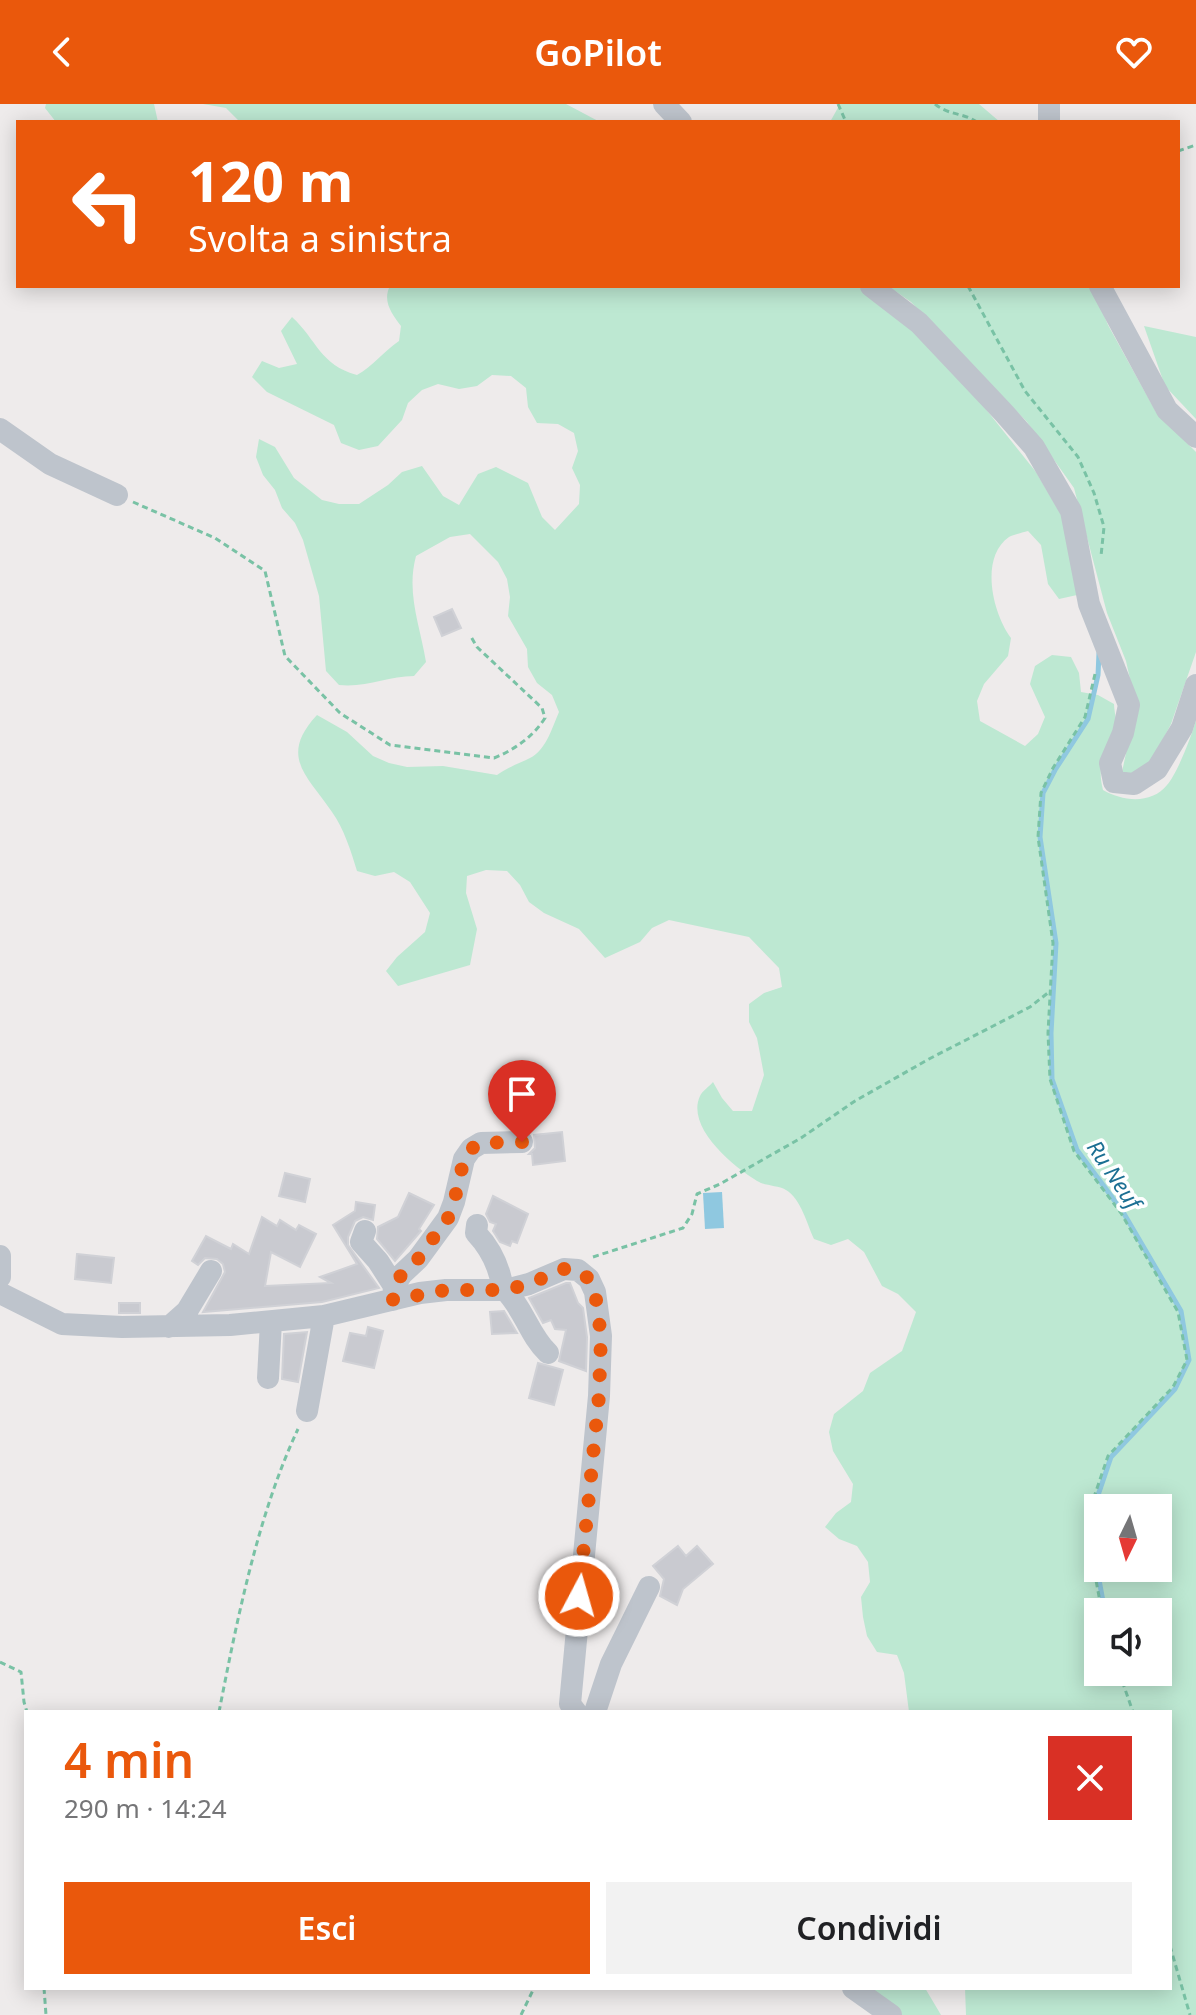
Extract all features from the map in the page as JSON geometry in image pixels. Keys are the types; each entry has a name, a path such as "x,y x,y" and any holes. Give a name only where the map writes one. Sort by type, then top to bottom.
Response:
{"street":[{"path":"664,104 679,120"},
{"path":"874,288 919,323 1034,447 1071,511 1089,604 1129,705 1123,733 1110,763 1114,782 1134,784 1157,769 1182,728 1196,685"},
{"path":"1101,288 1167,410 1196,437"},
{"path":"0,429 50,464 117,495"},
{"path":"393,1293 437,1234 454,1202 464,1159 471,1149 481,1143 522,1142"},
{"path":"437,1234 441,1190"},
{"path":"477,1225 476,1233 486,1244 500,1270 504,1290 524,1313 537,1342 548,1353"},
{"path":"365,1231 361,1242 378,1261 393,1293"},
{"path":"0,1256 0,1277"},
{"path":"0,1293 62,1324 169,1327 324,1316 393,1293 504,1290 529,1284 564,1269 578,1270 589,1279 595,1292 601,1336 599,1396 570,1704 574,1710"},
{"path":"169,1327 187,1311 211,1271"},
{"path":"307,1411 324,1316"},
{"path":"268,1378 271,1322"},
{"path":"596,1710 611,1664 649,1587"},
{"path":"856,1990 891,2015"}],"path":[{"path":"935,104 948,115 964,115 973,120"},
{"path":"117,495 215,538 265,571 285,656 340,713 390,745 494,758 509,752 537,729 545,718 542,708 477,647 470,635"},
{"path":"1095,675 1085,717 1041,793 1038,837 1053,943 1049,992 1050,1079 1074,1151 1121,1213 1178,1312 1187,1360 1179,1370 1173,1387 1108,1456 1091,1506 1091,1554 1099,1598"},
{"path":"564,1269 683,1228 692,1214 697,1194 801,1138 855,1101 929,1059 1030,1007 1049,992"},
{"path":"219,1710 232,1646 267,1512 285,1458 307,1411"},
{"path":"0,1662 21,1672 26,1710"},
{"path":"1124,1686 1132,1710"},
{"path":"1172,1953 1190,2015"},
{"path":"44,1990 46,2015"},
{"path":"521,2015 533,1990"}],"green space":[{"path":"46,104 154,104 158,120 54,120 45,108"},
{"path":"203,104 566,104 596,120 238,120 226,108"},
{"path":"840,104 979,104 998,120 831,120"},
{"path":"389,288 861,288 918,335 977,398 1036,472 1066,523 1077,595 1059,599 1048,584 1041,545 1028,531 1009,537 994,558 992,586 995,601 1011,638 1008,656 984,684 977,701 980,721 1025,746 1038,734 1045,717 1030,684 1035,666 1052,655 1071,657 1079,673 1081,692 1098,695 1114,704 1116,723 1101,770 1103,790 1119,797 1136,799 1153,796 1171,780 1196,720 1196,2015 966,2015 965,1990 1172,1990 1172,1710 909,1710 904,1673 897,1655 877,1652 867,1636 861,1597 870,1582 868,1562 857,1546 839,1539 825,1527 836,1513 851,1502 853,1484 833,1451 829,1432 834,1414 863,1391 870,1373 902,1351 916,1312 898,1294 882,1286 864,1252 848,1239 831,1245 814,1239 800,1206 791,1194 761,1183 727,1158 706,1134 697,1108 701,1094 713,1082 733,1111 752,1111 764,1075 757,1038 749,1022 749,1004 764,993 782,987 779,968 749,937 669,920 652,928 640,942 605,958 579,929 544,913 529,902 520,885 507,871 486,870 467,876 466,893 477,929 470,965 398,986 386,971 425,932 430,913 410,882 394,872 375,876 357,871 340,826 301,766 298,755 305,730 317,715 347,732 373,756 389,763 407,767 443,766 497,775 538,752 559,712 552,695 537,683 528,667 527,649 508,616 510,597 507,579 498,562 470,534 450,537 416,556 413,596 426,662 414,676 339,685 326,671 319,596 303,540 263,475 256,457 259,439 275,447 294,478 322,500 339,504 359,504 402,472 422,466 443,496 459,505 478,474 496,467 528,483 542,517 555,530 579,504 580,485 572,468 578,451 574,433 558,424 537,423 528,407 526,388 511,376 492,375 477,386 459,389 438,384 422,390 408,403 402,420 378,446 359,450 341,443 334,425 267,392 252,377 262,361 279,368 297,364 281,331 292,317 327,358 345,371 357,375 399,341 401,326 389,307"},
{"path":"891,288 1093,288 1108,325 1156,412 1196,452 1196,652 1171,724 1150,765 1132,775 1122,772 1136,706 1126,661 1107,613 1074,488 1027,422 911,302"},
{"path":"1144,326 1196,337 1196,419 1165,386"},
{"path":"868,1990 926,1990 941,2015 873,2015"}],"water":[{"path":"722,1192 724,1228 705,1229 703,1193"}],"building":[{"path":"452,609 461,628 442,636 434,617"},
{"path":"562,1132 565,1161 533,1165 532,1154 529,1154 535,1148 534,1135"},
{"path":"285,1173 310,1179 305,1202 279,1196"},
{"path":"409,1193 434,1205 419,1229 421,1231 395,1261 377,1239 378,1227 398,1217"},
{"path":"493,1196 528,1214 517,1243 512,1241 510,1246 500,1242 493,1231 496,1224 490,1222 486,1214"},
{"path":"356,1202 375,1205 373,1220 363,1217 355,1221 348,1245 379,1288 322,1302 203,1312 225,1272 223,1264 217,1259 205,1258 198,1265 192,1261 206,1236 231,1249 233,1244 249,1254 262,1217 277,1226 280,1220 296,1230 299,1225 316,1234 300,1267 271,1252 265,1286 331,1283 320,1277 357,1264 333,1225 355,1211"},
{"path":"77,1254 114,1258 111,1283 75,1279"},
{"path":"570,1283 583,1308 587,1337 586,1371 559,1361 566,1330 555,1329 551,1320 543,1323 529,1298"},
{"path":"119,1303 140,1303 140,1313 119,1313"},
{"path":"504,1311 517,1333 492,1334 490,1312"},
{"path":"368,1327 383,1331 374,1368 343,1361 350,1333 366,1336"},
{"path":"307,1332 298,1382 282,1379 284,1334"},
{"path":"538,1363 563,1370 554,1405 529,1398"},
{"path":"678,1546 686,1556 697,1546 713,1564 683,1589 677,1605 660,1596 664,1579 653,1566"}],"waterway":[{"name":"Ru Neuf","path":"1099,653 1098,675 1088,719 1043,793 1040,837 1056,943 1052,1079 1077,1150 1123,1212 1181,1311 1189,1360 1175,1389 1111,1457 1094,1507 1094,1553 1102,1598"}],"route":[{"path":"522,1142 481,1143 471,1149 464,1159 448,1218 418,1259 402,1274 394,1286 393,1300 446,1290 505,1290 564,1269 578,1270 589,1279 595,1292 601,1336 599,1396 579,1596"}]}
